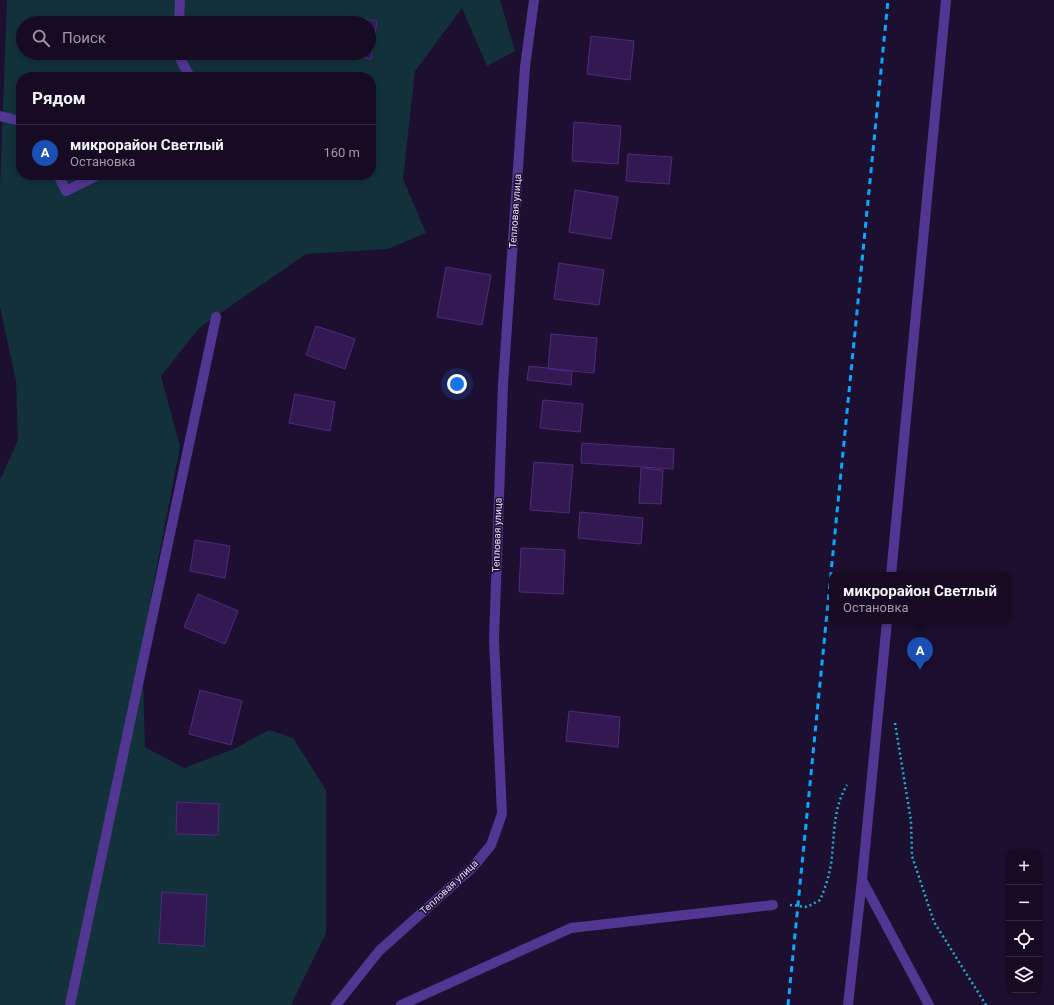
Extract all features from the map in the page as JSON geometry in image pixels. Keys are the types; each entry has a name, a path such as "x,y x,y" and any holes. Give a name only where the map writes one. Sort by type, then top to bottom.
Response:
{"street":[{"path":"179,16 180,0"},
{"name":"Тепловая улица","path":"336,1005 379,951 472,867 491,845 502,814 494,640 503,384 525,68 534,0"},
{"path":"891,572 946,0"},
{"path":"181,60 187,72"},
{"path":"0,116 16,120"},
{"path":"60,180 66,191 88,180"},
{"path":"70,1005 216,317"},
{"path":"848,1005 862,880 887,624"},
{"path":"862,880 929,1005"},
{"path":"401,1005 571,928 773,905"}],"path":[{"path":"895,720 911,821 912,856 934,922 986,1005"},
{"path":"773,905 807,906 820,900 831,864 834,821 842,795 847,785"}],"shaded area":[{"path":"7,0 500,0 515,51 487,66 462,8 415,71 403,179 426,233 388,249 306,254 199,328 161,376 180,447 142,643 145,747 184,768 234,749 269,730 293,738 326,790 326,933 291,1005 0,1005 0,480 18,440 16,381 0,307 0,186"}],"building":[{"path":"591,36 634,41 630,80 587,74"},
{"path":"574,122 621,126 618,164 572,161"},
{"path":"628,154 672,157 669,184 626,181"},
{"path":"575,190 618,197 611,239 569,232"},
{"path":"559,263 604,270 599,305 554,299"},
{"path":"446,267 491,275 482,325 437,317"},
{"path":"316,326 355,339 345,369 306,355"},
{"path":"551,334 597,338 594,373 548,369"},
{"path":"529,366 572,371 571,385 527,380"},
{"path":"295,394 335,402 330,431 289,423"},
{"path":"543,400 583,404 580,432 540,428"},
{"path":"582,443 674,449 673,469 581,463"},
{"path":"534,462 573,465 569,513 530,510"},
{"path":"641,468 663,470 661,504 639,503"},
{"path":"580,512 643,518 641,544 578,538"},
{"path":"195,540 230,546 225,578 190,571"},
{"path":"521,548 565,550 563,594 519,592"},
{"path":"198,594 238,611 225,644 184,627"},
{"path":"200,690 242,701 231,745 189,734"},
{"path":"569,711 620,717 618,747 566,741"},
{"path":"177,802 219,804 218,835 176,834"},
{"path":"162,892 207,895 204,946 159,943"}],"railway":[{"path":"831,572 888,0"},
{"path":"788,1005 829,593"}],"place":[{"name":"микрорайон Светлый","path":"920,670"}]}
